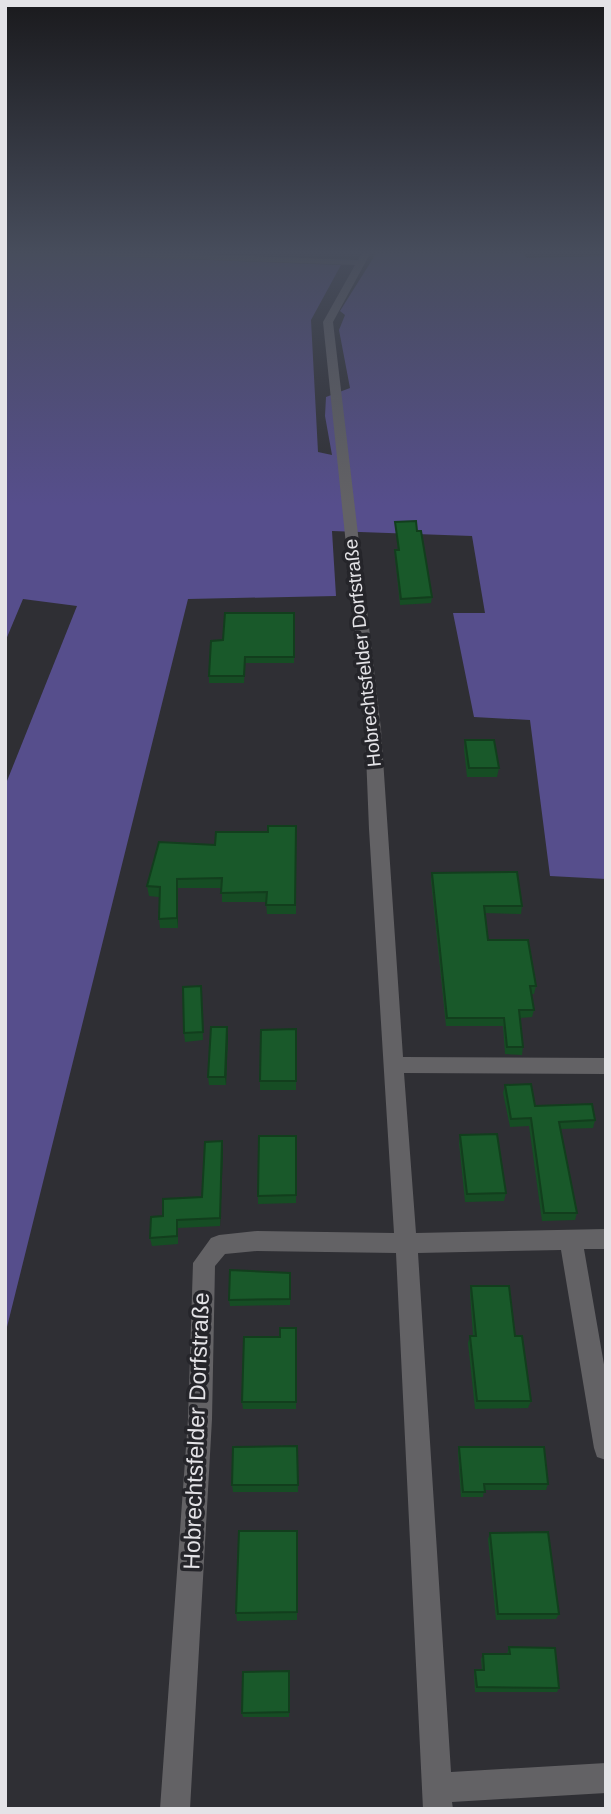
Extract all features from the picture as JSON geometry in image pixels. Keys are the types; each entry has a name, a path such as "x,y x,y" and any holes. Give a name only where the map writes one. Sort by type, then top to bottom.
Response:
{"street":[{"name":"Hobrechtsfelder Dorfstraße","path":"330,337 373,729 406,1242 437,1798 606,1777"},
{"path":"393,1065 606,1066"},
{"name":"Hobrechtsfelder Dorfstraße","path":"175,1809 200,1419 204,1263 219,1245 257,1241 360,1244 606,1239"},
{"path":"571,1241 606,1448"}],"shaded area":[{"path":"5,337 312,337 318,452 332,455 325,416 326,397 350,388 340,337 606,337 606,879 550,876 530,720 474,717 453,613 485,613 472,536 332,531 336,596 188,599 5,1335 5,786 77,606 23,599 5,642"}],"building":[{"path":"416,521 417,531 421,531 432,597 401,599 395,550 399,550 395,522"},
{"path":"225,613 294,613 294,657 245,657 244,676 209,676 211,641 223,640"},
{"path":"465,740 494,740 499,768 469,768"},
{"path":"268,826 296,826 295,905 266,905 267,892 221,893 222,878 177,879 177,918 159,919 160,887 147,886 159,842 215,845 216,832 268,832"},
{"path":"517,872 522,906 484,906 488,940 528,940 536,986 530,986 534,1010 519,1010 523,1047 507,1047 504,1018 447,1018 432,873"},
{"path":"201,986 203,1032 184,1033 183,987"},
{"path":"211,1027 227,1027 225,1077 208,1077"},
{"path":"296,1029 296,1081 260,1081 261,1030"},
{"path":"531,1084 535,1106 592,1104 595,1120 559,1122 577,1213 544,1213 531,1118 511,1119 505,1085"},
{"path":"497,1134 506,1193 467,1194 460,1135"},
{"path":"259,1136 296,1136 296,1195 258,1196"},
{"path":"222,1141 220,1218 177,1220 177,1236 150,1238 151,1217 163,1216 163,1199 202,1197 205,1142"},
{"path":"230,1270 290,1273 290,1299 229,1300"},
{"path":"471,1286 509,1286 515,1336 522,1336 531,1401 477,1401 470,1336 476,1336"},
{"path":"280,1328 296,1328 296,1402 242,1402 244,1337 280,1337"},
{"path":"297,1446 298,1485 232,1485 233,1447"},
{"path":"459,1447 544,1447 548,1484 484,1484 485,1492 463,1492"},
{"path":"239,1531 297,1531 297,1612 236,1613"},
{"path":"548,1532 559,1614 498,1614 490,1533"},
{"path":"509,1647 555,1648 559,1688 477,1687 475,1670 484,1670 483,1654 510,1654"},
{"path":"289,1671 289,1712 242,1713 243,1672"}]}
